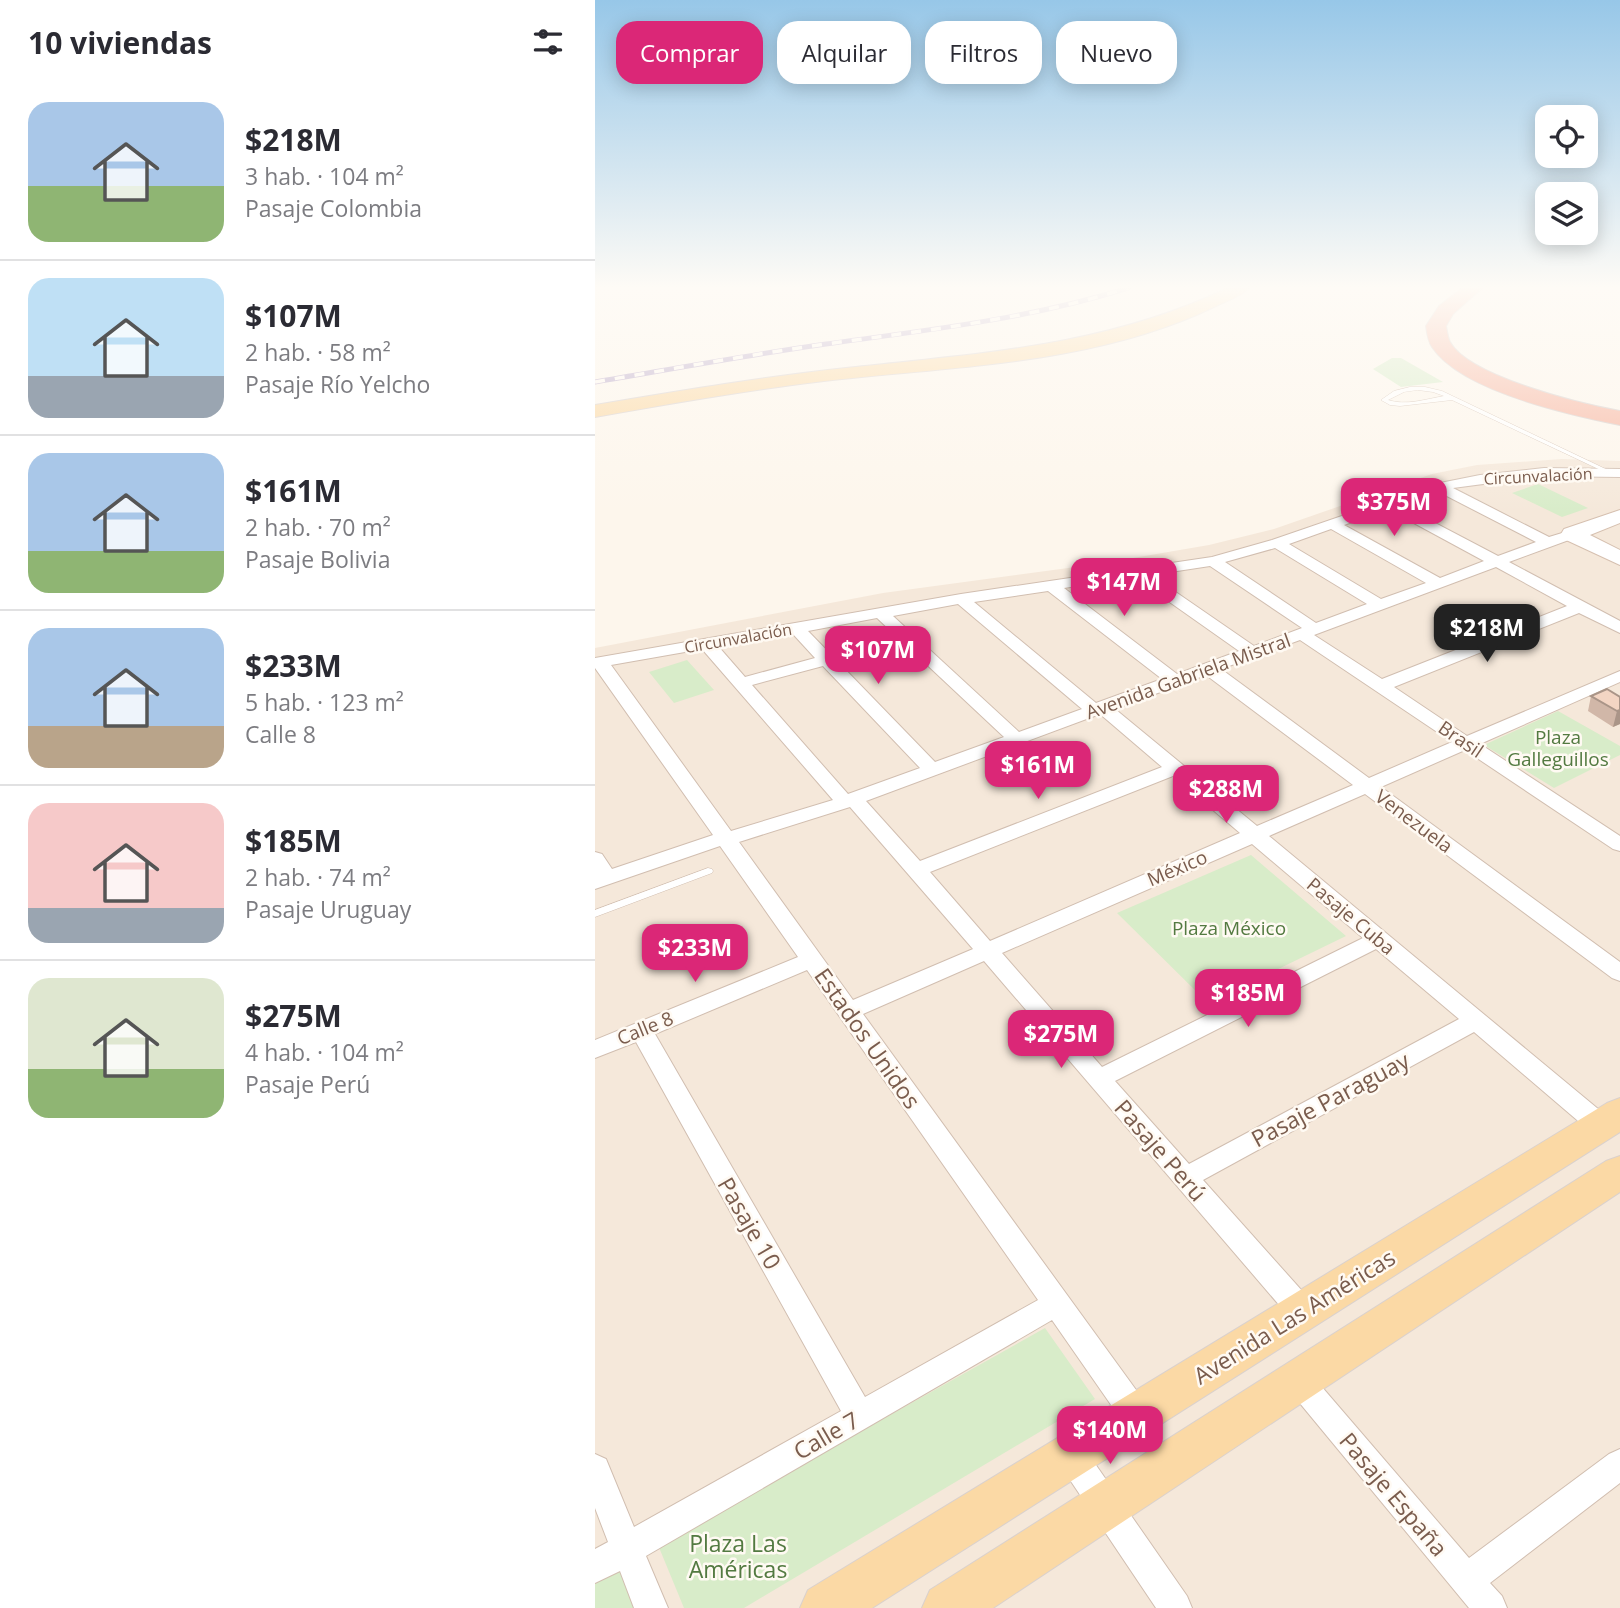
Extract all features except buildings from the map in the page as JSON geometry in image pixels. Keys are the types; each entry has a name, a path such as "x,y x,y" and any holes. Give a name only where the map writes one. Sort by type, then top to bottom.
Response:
{"highway":[{"path":"1462,363 1533,397 1620,418"}],"main road":[{"path":"595,405 769,377 877,363"},
{"path":"595,411 782,381 935,363"},
{"name":"Avenida Las Américas","path":"826,1608 1610,1119"},
{"path":"948,1608 1617,1178"}],"street":[{"name":"Circunvalación","path":"598,662 961,599 1213,561 1277,543 1440,487 1523,473 1615,473"},
{"path":"1440,487 1549,543"},
{"path":"1388,504 1620,628"},
{"name":"Avenida Gabriela Mistral","path":"601,880 701,844 727,839 850,800 1620,516"},
{"path":"1332,524 1438,583"},
{"path":"1579,532 1620,546"},
{"path":"1579,532 1620,558"},
{"path":"1277,543 1378,605"},
{"name":"Brasil","path":"1213,561 1381,686 1620,845"},
{"path":"1138,573 1252,652"},
{"path":"1050,585 1174,680"},
{"name":"Pasaje Cuba","path":"961,599 1175,769 1475,1021 1610,1119"},
{"path":"1381,686 1579,607"},
{"path":"881,613 1016,739"},
{"path":"796,628 932,770"},
{"name":"Pasaje Perú","path":"706,643 917,870 1302,1311"},
{"path":"741,683 827,660"},
{"name":"Estados Unidos","path":"598,662 1136,1415"},
{"name":"Venezuela","path":"1208,668 1620,973"},
{"name":"México","path":"849,1011 1620,676"},
{"path":"917,870 1175,769"},
{"path":"595,858 601,880"},
{"path":"1099,1079 1379,939"},
{"name":"Calle 8","path":"595,1049 813,960"},
{"name":"Pasaje Paraguay","path":"1185,1178 1475,1021"},
{"name":"Pasaje 10","path":"641,1030 860,1416"},
{"name":"Calle 7","path":"595,1567 1057,1303"},
{"name":"Pasaje España","path":"1299,1381 1490,1608"},
{"path":"1071,1455 1175,1608"},
{"path":"1467,1580 1620,1464"},
{"path":"595,1469 651,1608"}],"lane":[{"path":"1453,398 1441,397 1398,404 1384,400 1397,392 1416,388 1440,392 1453,398 1615,473"},
{"path":"595,914 708,871"}],"shaded area":[{"path":"1562,459 1620,461 1620,1608 595,1608 595,648 883,593 1098,564 1209,545 1274,529 1432,474 1477,465"}],"green space":[{"path":"1383,363 1410,363 1443,382 1401,387 1373,369"},
{"path":"1538,484 1588,508 1562,517 1512,493"},
{"path":"687,660 714,690 674,703 649,672"},
{"name":"Plaza Galleguillos","path":"1558,711 1620,746 1620,755 1554,788 1484,745"},
{"name":"Plaza México","path":"1251,855 1346,936 1208,1003 1117,913"},
{"name":"Plaza Las Américas","path":"1045,1328 1095,1399 744,1608 684,1608 658,1545"},
{"name":"Plaza Las Américas","path":"626,1566 642,1608 595,1608 595,1584"}],"railway":[{"path":"595,382 708,363"}]}
